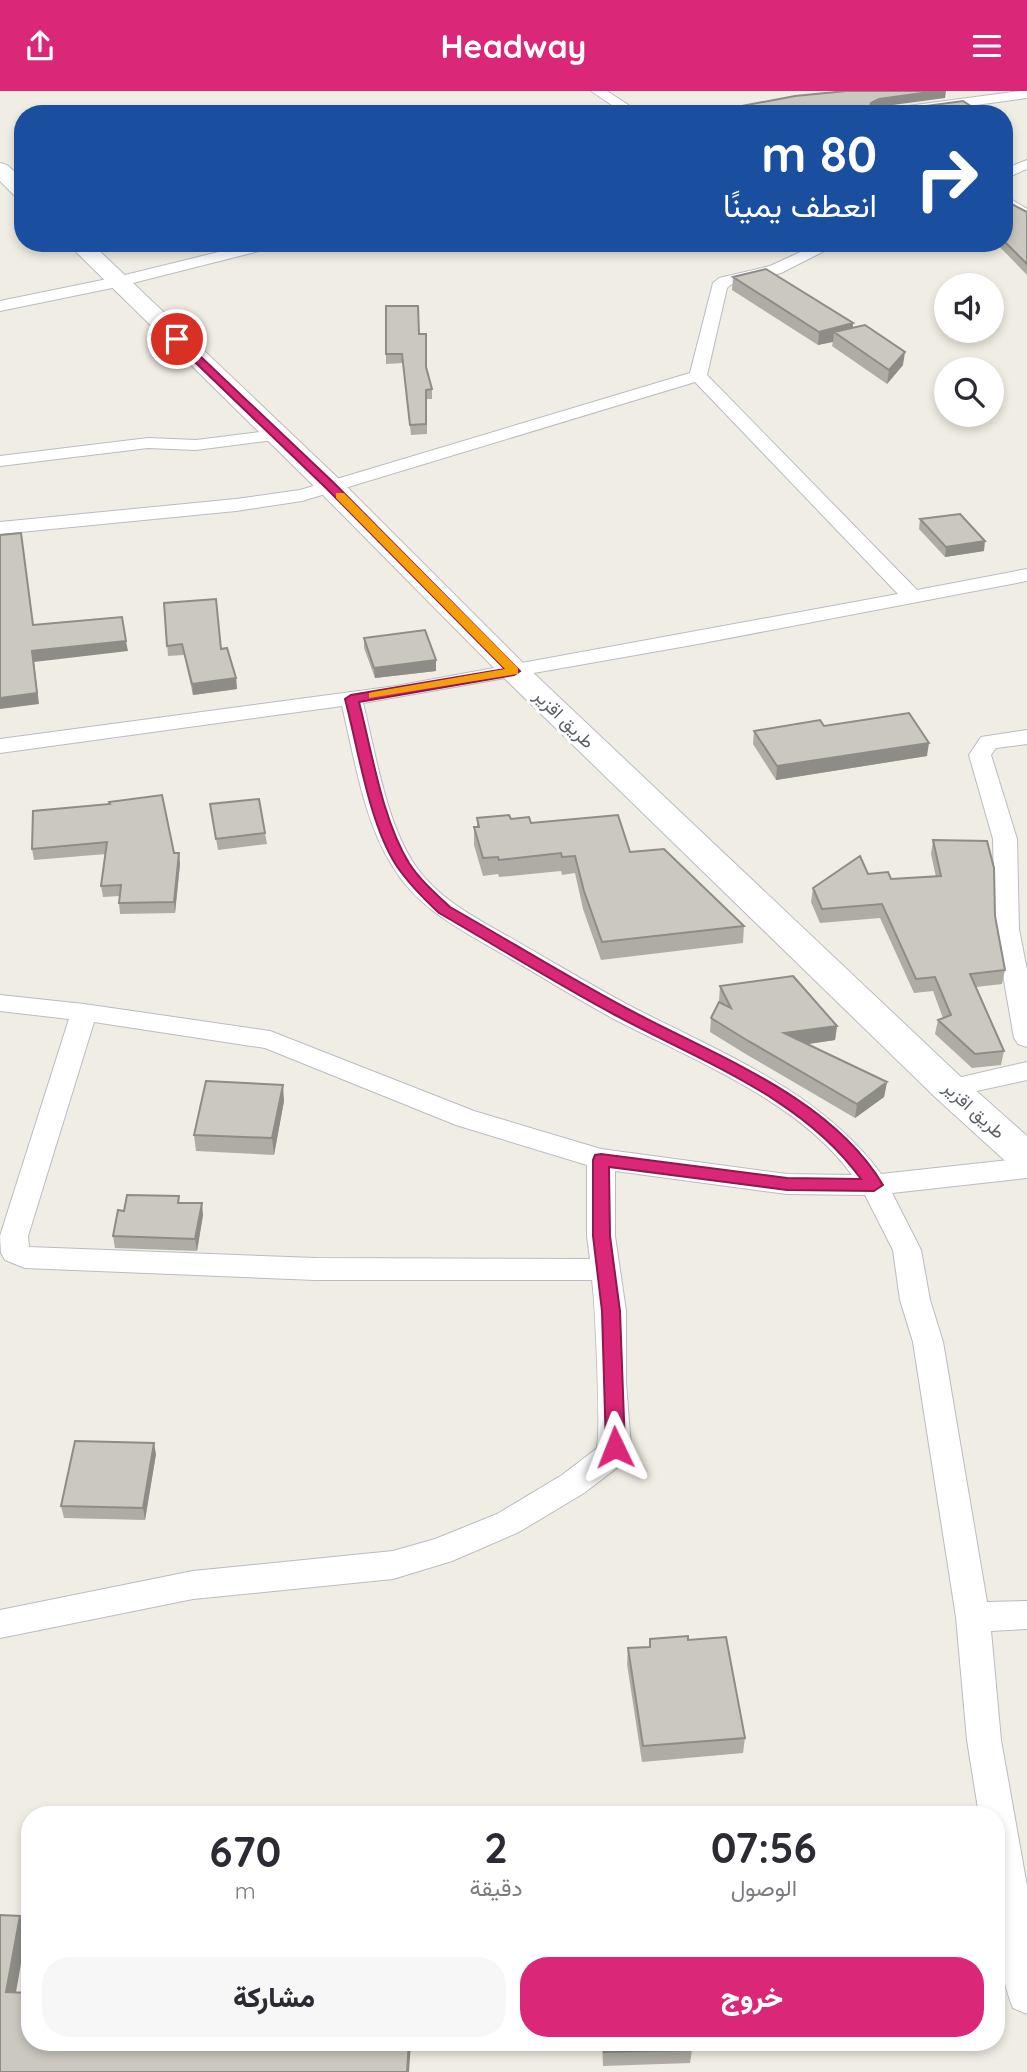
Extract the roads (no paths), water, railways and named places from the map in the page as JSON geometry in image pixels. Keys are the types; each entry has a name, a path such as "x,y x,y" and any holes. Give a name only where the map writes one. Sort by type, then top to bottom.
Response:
{"street":[{"path":"598,91 621,105"},
{"path":"926,105 979,95 1027,94"},
{"name":"طريق اقزير","path":"87,252 330,486 514,671 949,1088 1027,1158"},
{"path":"0,306 117,282 238,252"},
{"path":"698,376 719,286 724,281 775,270 814,252"},
{"path":"0,528 302,495 698,376"},
{"path":"698,376 912,597"},
{"path":"0,461 148,443 195,445 276,435"},
{"path":"0,746 351,699 1027,575"},
{"path":"351,699 383,820 402,862 422,889 444,910 620,1011 750,1078 817,1121 858,1163 874,1185 907,1250 915,1300 928,1342 973,1617 984,1740 995,1806"},
{"path":"1027,737 989,742 980,755 1005,839 1007,929 1027,1038"},
{"path":"0,1003 84,1012 270,1040 465,1118 601,1160 787,1184 874,1185 1027,1168"},
{"path":"84,1012 14,1236 15,1253 25,1257 315,1269 605,1270"},
{"path":"949,1088 1027,1071"},
{"path":"0,1624 193,1584 393,1565 441,1551 508,1523 573,1484 607,1458 615,1447 611,1311 605,1270 601,1160"},
{"path":"973,1617 1027,1615"},
{"path":"1005,1865 1027,1995"}]}
